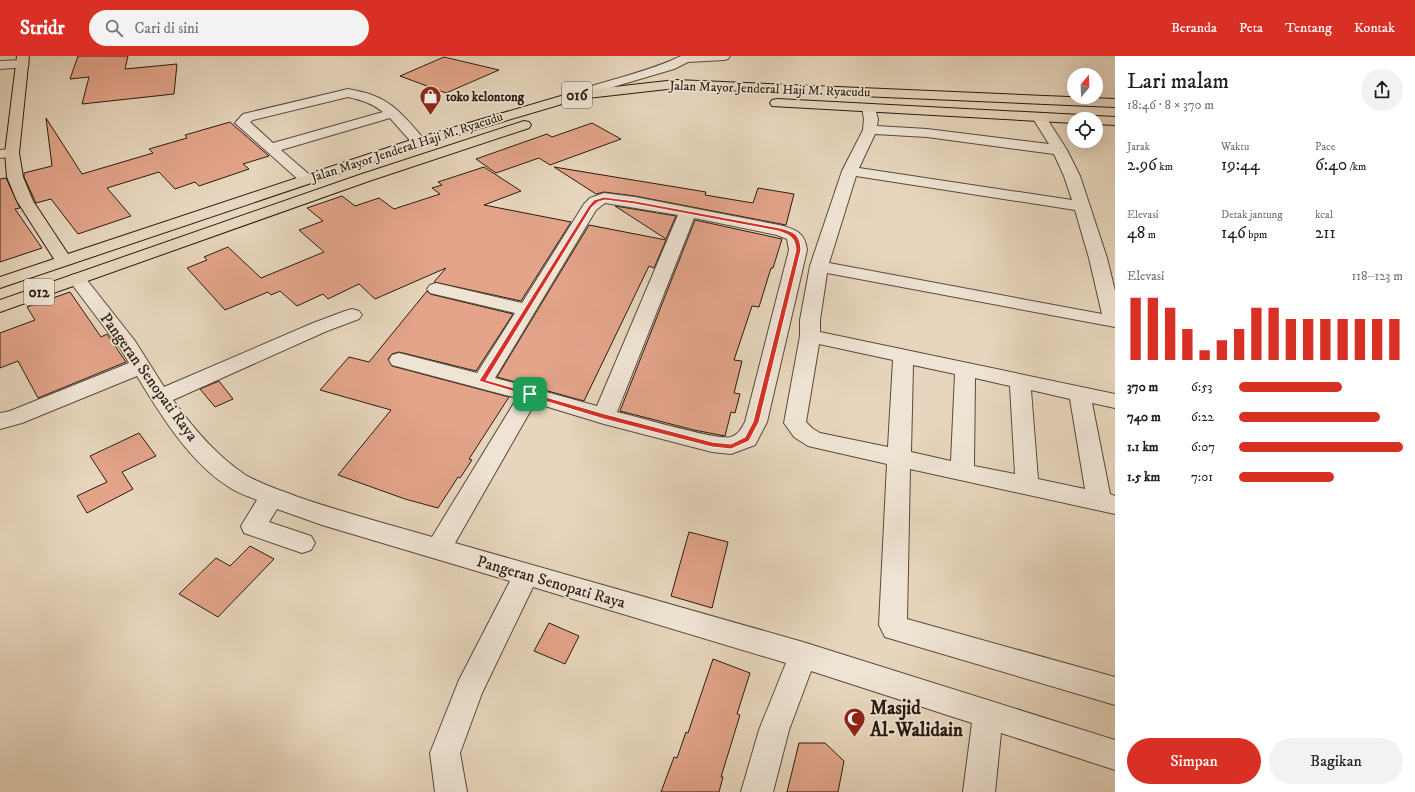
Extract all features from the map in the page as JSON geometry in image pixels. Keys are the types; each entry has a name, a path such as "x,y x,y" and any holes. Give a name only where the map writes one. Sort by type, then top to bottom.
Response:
{"main road":[{"path":"23,60 6,153 25,201 71,270"},
{"name":"Jalan Mayor Jenderal Haji M. Ryacudu","path":"0,306 71,270 306,179 418,142 535,106 578,95 676,84 1115,103"},
{"name":"Jalan Mayor Jenderal Haji M. Ryacudu","path":"0,283 71,270 583,106 622,99 671,98"},
{"name":"Jalan Mayor Jenderal Haji M. Ryacudu","path":"761,102 1067,118"},
{"path":"1103,120 1115,121"},
{"path":"418,142 435,154"}],"street":[{"path":"578,95 608,84 653,72 688,57 724,56"},
{"path":"0,65 23,60"},
{"path":"653,72 652,76 657,79 676,84"},
{"path":"306,179 242,123 244,120 248,117 348,93 380,103 393,113 418,142"},
{"path":"869,108 871,119 870,130 850,171 819,266 810,320 810,336 796,423 800,431 805,436 816,440 1107,503 1080,394"},
{"path":"271,148 393,113"},
{"path":"819,266 1114,326 1098,258 1072,176 1060,150 1039,116"},
{"path":"870,130 927,133 1060,150"},
{"path":"850,171 1081,206"},
{"path":"399,360 482,381 604,416 712,444 731,446 747,439 756,422 798,250 798,241 793,234 780,230 612,199 604,198 596,201 590,207 482,381"},
{"path":"604,416 688,212"},
{"name":"Pangeran Senopati Raya","path":"71,270 142,366 160,397 180,426 210,459 237,481 272,497 322,515 803,655 1115,754"},
{"path":"436,289 526,310"},
{"path":"160,397 320,327 352,315"},
{"path":"810,336 1115,401"},
{"path":"903,356 892,620 895,628 1115,691"},
{"path":"0,421 14,418 142,366"},
{"path":"962,472 965,370"},
{"path":"1020,381 1027,486"},
{"path":"438,549 530,394"},
{"path":"272,497 253,526 302,543"},
{"path":"451,792 445,753 470,690 526,575"},
{"path":"757,792 774,730 803,655"},
{"path":"979,792 988,713"}],"building":[{"path":"78,56 128,56 125,69 177,64 174,94 82,104 89,77 70,79"},
{"path":"444,57 499,70 446,93 400,76"},
{"path":"46,118 82,174 153,153 149,149 187,138 185,135 230,122 269,156 243,164 249,169 199,186 195,182 175,189 159,172 107,188 131,216 78,234 51,199 36,203 24,177 24,173 52,166"},
{"path":"592,123 621,139 550,165 539,158 496,173 476,159 547,134 552,137"},
{"path":"484,167 521,191 484,205 571,222 521,301 434,282 446,268 375,299 359,284 328,299 323,294 297,306 280,291 271,295 268,292 225,310 187,268 207,260 204,257 228,247 261,278 324,252 299,230 323,221 307,208 342,196 355,206 379,198 394,209 440,194 432,188 442,185 438,182"},
{"path":"554,167 706,192 705,195 753,203 758,188 794,194 786,225 635,196 604,192 596,194"},
{"path":"6,178 20,208 15,209 42,248 0,262 0,179"},
{"path":"615,206 676,216 666,239"},
{"path":"695,220 782,239 759,307 752,306 734,360 742,361 734,393 740,394 735,413 731,412 725,436 694,430 620,411"},
{"path":"589,225 666,240 654,268 649,266 584,401 497,377"},
{"path":"427,291 430,294 513,314 476,371 399,352 392,354 388,359 392,366 509,397 469,459 472,460 460,478 458,477 438,508 405,499 338,475 391,410 320,390 349,357 369,362"},
{"path":"70,292 101,337 107,334 126,362 38,398 18,361 0,368 0,333 35,320 27,307"},
{"path":"219,381 233,399 215,407 200,389"},
{"path":"139,433 156,456 122,472 133,489 87,513 77,496 107,482 90,456"},
{"path":"689,532 728,542 712,608 671,596"},
{"path":"250,546 274,559 218,617 179,594 216,558 230,566"},
{"path":"549,623 579,636 565,664 534,651"},
{"path":"713,659 750,673 737,714 740,715 721,777 723,777 719,792 661,792 674,757 677,758 686,732 688,733"},
{"path":"799,743 825,743 844,761 838,792 787,792"}],"place":[{"name":"toko kelontong","path":"431,116"},
{"name":"Masjid Al-Walidain","path":"855,738"}],"route":[{"path":"604,198 635,202 780,230 793,234 798,241 798,250 756,422 747,439 731,446 712,444 604,416 530,394 482,381 590,207 596,201 604,198"}]}
